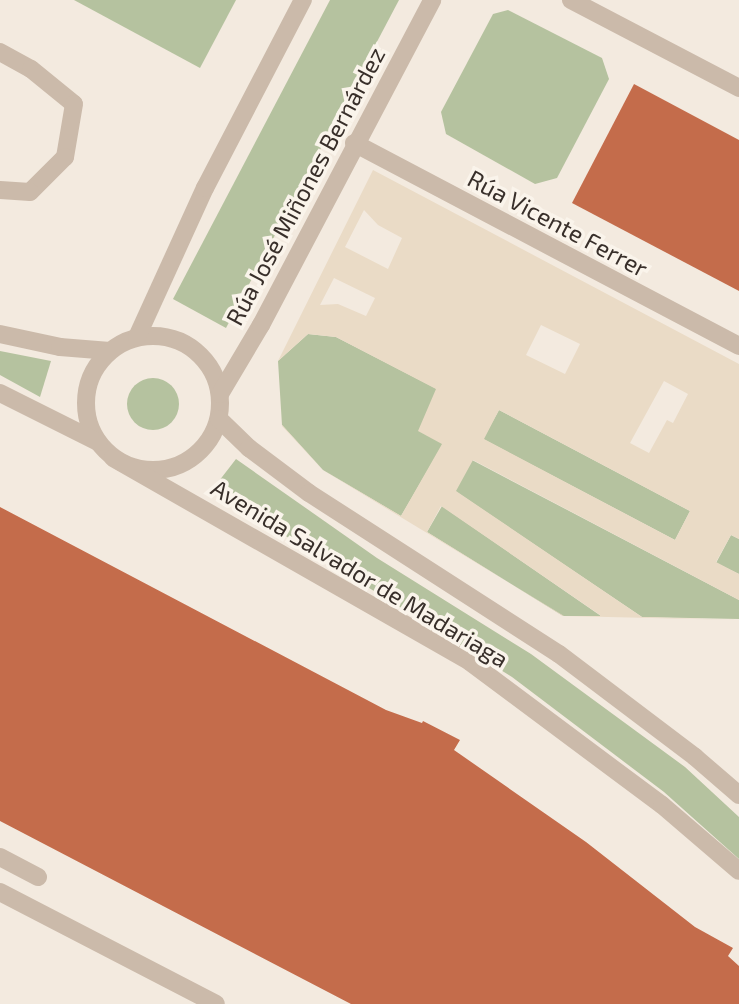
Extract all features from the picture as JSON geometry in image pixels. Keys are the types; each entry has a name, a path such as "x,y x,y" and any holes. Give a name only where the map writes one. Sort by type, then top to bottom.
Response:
{"street":[{"path":"137,337 205,188 303,0"},
{"name":"Rúa José Miñones Bernárdez","path":"220,394 261,325 354,143 432,0"},
{"path":"571,0 739,88"},
{"path":"0,52 31,69 74,104 65,157 30,192 0,190"},
{"name":"Rúa Vicente Ferrer","path":"354,143 739,346"},
{"path":"0,334 60,348 110,351"},
{"path":"137,337 170,339 200,354 213,373 220,394 219,419 211,440 195,456 176,467 154,471 133,468 113,458 98,442 89,424 85,404 89,384 97,366 110,351 137,337"},
{"path":"0,393 98,442"},
{"name":"Avenida Salvador de Madariaga","path":"219,419 249,448 309,493 559,654 695,757 739,795"},
{"name":"Avenida Salvador de Madariaga","path":"113,458 470,662 662,806 739,871"},
{"path":"0,858 38,877"},
{"path":"0,892 216,1004"}],"green space":[{"path":"74,0 236,0 200,68"},
{"path":"330,0 399,0 226,328 173,299"},
{"path":"508,10 602,58 609,79 557,178 535,184 446,134 441,112 493,14"},
{"path":"308,334 336,337 437,389 443,444 401,516 323,470 282,425 278,361"},
{"path":"0,351 51,361 40,397 0,375"},
{"path":"153,378 163,380 171,386 177,394 177,414 171,422 163,428 153,430 143,428 135,422 129,414 127,404 129,394 135,386 143,380"},
{"path":"499,410 690,511 675,540 483,439"},
{"path":"236,459 377,558 531,654 685,767 739,817 739,859 664,792 512,677 212,490"},
{"path":"472,460 739,600 739,619 642,617 455,491"},
{"path":"442,506 601,616 563,616 427,532"},
{"path":"731,535 739,539 739,574 716,563"}],"shaded area":[{"path":"373,170 739,364 739,539 731,535 716,562 739,574 739,600 473,460 456,491 642,617 739,620 564,616 600,615 441,506 427,532 512,584 323,470 401,516 442,444 418,431 436,389 336,337 308,334 278,361","holes":["364,210 378,225 402,238 388,269 345,247","334,278 375,298 366,316 338,304 320,305","541,325 580,344 565,374 526,355","664,381 688,394 673,423 667,420 649,453 630,443","499,410 690,511 675,540 484,439"]}],"building":[{"path":"634,84 739,140 739,291 572,203"},
{"path":"0,507 386,710 422,723 423,721 460,740 454,750 586,842 695,927 733,948 728,956 739,966 739,1004 351,1004 0,821"}]}
